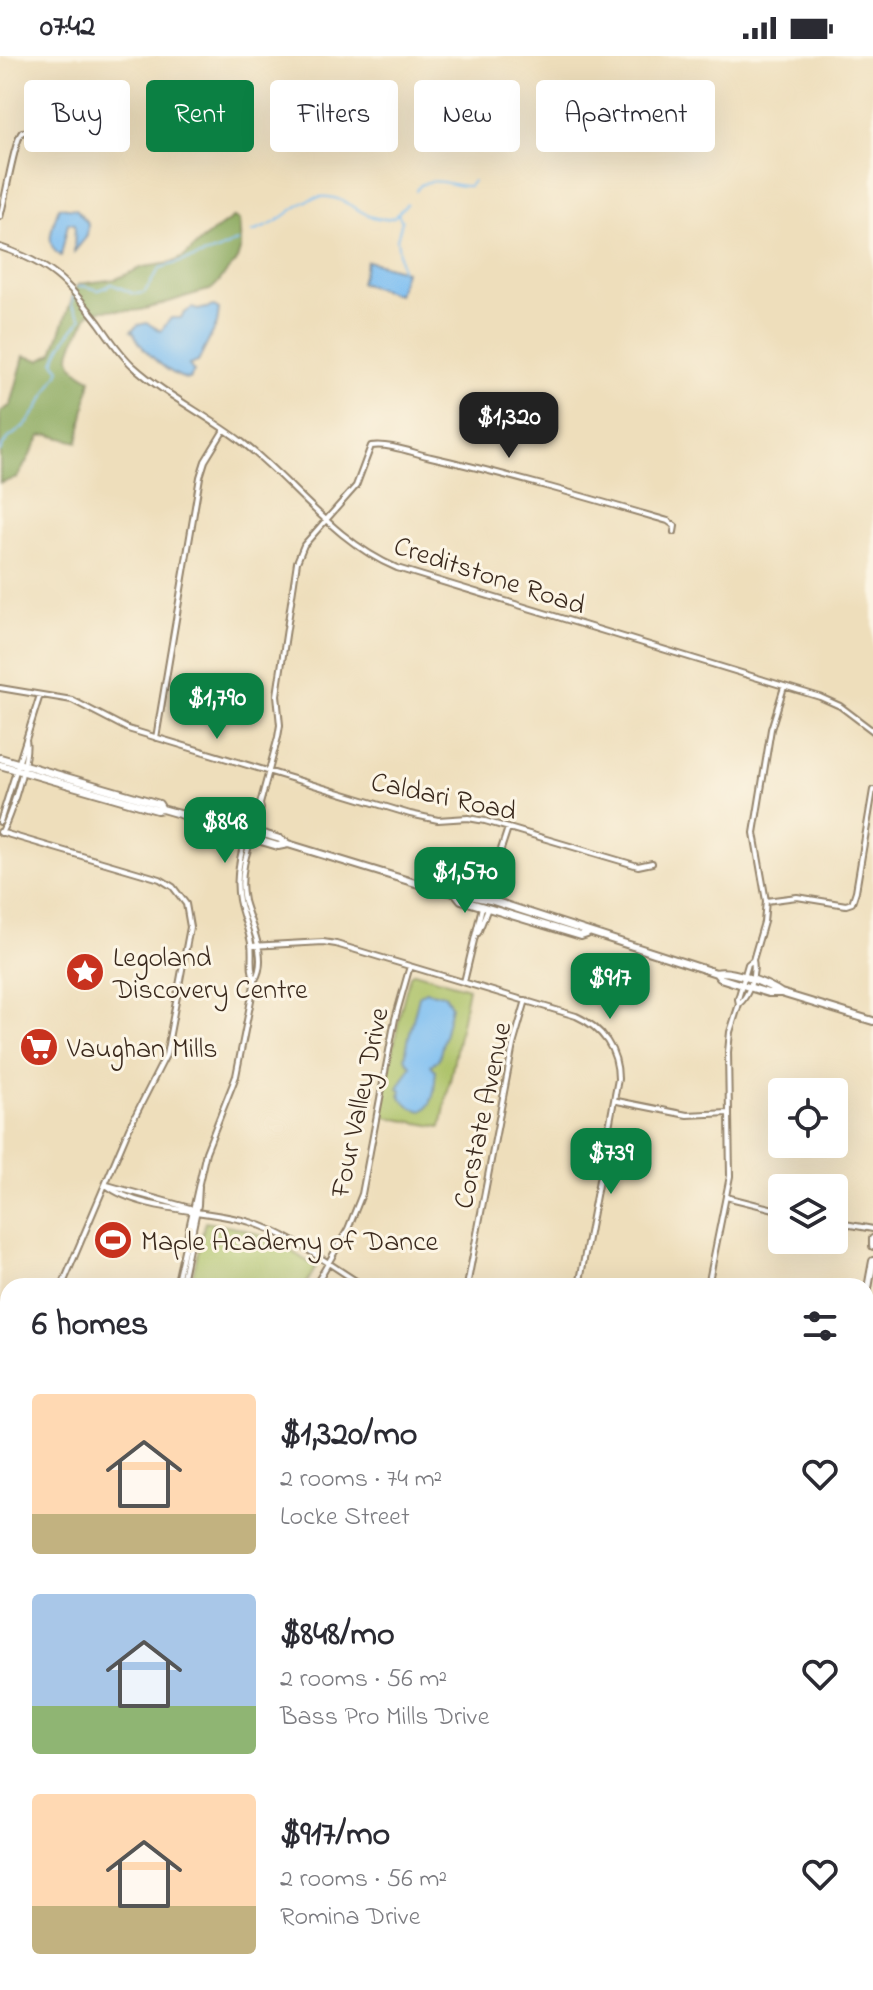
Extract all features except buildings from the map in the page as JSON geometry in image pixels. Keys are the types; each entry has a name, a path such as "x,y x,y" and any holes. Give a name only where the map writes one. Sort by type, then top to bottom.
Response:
{"main road":[{"path":"0,758 19,767"},
{"path":"0,765 19,767 159,804 162,809 215,824 223,822 251,834 280,839 457,895 461,900 486,903 581,936 587,934 716,973 723,971 747,982 770,986 781,993 873,1021"},
{"path":"873,1239 873,1246"}],"street":[{"path":"0,217 10,182 16,140 24,132"},
{"name":"Creditstone Road","path":"0,247 21,254 55,273 80,298 134,366 170,395 244,444 368,555 397,568 840,706 873,731"},
{"path":"156,738 200,477 205,461 225,429"},
{"path":"180,1278 211,1136 236,1076 258,975 254,946 238,891 239,862 261,809 278,737 277,695 297,562 304,545 356,486 369,448 376,445 511,475 668,521 675,526 674,532"},
{"path":"710,1278 730,1176 728,1046 738,999 755,966 753,960 764,922 766,901 754,833 771,729 784,687"},
{"name":"Caldari Road","path":"0,688 81,703 128,729 410,814 438,820 477,820 638,866 652,863"},
{"path":"0,829 23,743 40,695"},
{"path":"0,829 19,767"},
{"path":"766,901 783,897 846,905 852,903 873,790"},
{"path":"464,982 477,935 476,928 496,882 495,875 508,828"},
{"path":"0,829 160,879 173,887 186,904 190,927 166,1055 129,1128 65,1278"},
{"path":"254,946 323,942 585,1020 608,1040 618,1070 616,1101 581,1278"},
{"name":"Four Valley Drive","path":"320,1278 354,1216 362,1194 395,1019 410,966"},
{"name":"Corstate Avenue","path":"469,1278 513,1045 526,1000"},
{"path":"616,1101 687,1115 729,1113"},
{"path":"106,1185 265,1227 351,1278"},
{"path":"726,1197 768,1208"},
{"path":"848,1225 873,1229"}],"green space":[{"path":"234,217 239,220 241,247 236,263 210,290 140,310 100,310 88,315 70,358 79,372 91,379 78,442 41,436 17,478 0,483 0,412 11,405 24,356 40,360 53,353 76,287 116,279 143,267 172,263"},
{"path":"414,972 468,988 441,1127 385,1117 381,1113 401,1009 410,975"},
{"path":"205,1222 243,1229 274,1240 316,1267 310,1278 192,1278"}],"water":[{"path":"59,207 76,209 88,223 87,236 74,252 75,224 68,223 61,256 55,251 51,240"},
{"path":"367,261 405,271 398,295 360,283"},
{"path":"214,306 219,309 217,324 198,362 189,365 194,372 189,379 174,374 157,362 131,331 147,323 161,331 171,318 181,318 192,308 198,310"},
{"path":"425,991 445,995 451,1006 439,1059 431,1065 436,1071 432,1099 422,1111 412,1108 400,1097 398,1088 411,1066 405,1058 406,1050 419,996"}],"waterway":[{"path":"416,191 426,182 469,186 473,181"},
{"path":"253,232 274,223 313,198 337,199 368,215 384,219 394,217 407,204"},
{"path":"398,214 402,221 397,239 401,270"},
{"path":"78,287 99,290 112,284 134,294 144,293 160,268 217,251 238,241"},
{"path":"0,452 8,438 31,418 58,374 60,369 54,362 66,339 82,319 72,305 73,297"}],"place":[{"name":"Legoland Discovery Centre","path":"85,972"},
{"name":"Vaughan Mills","path":"39,1047"},
{"name":"Maple Academy of Dance","path":"113,1240"}]}
